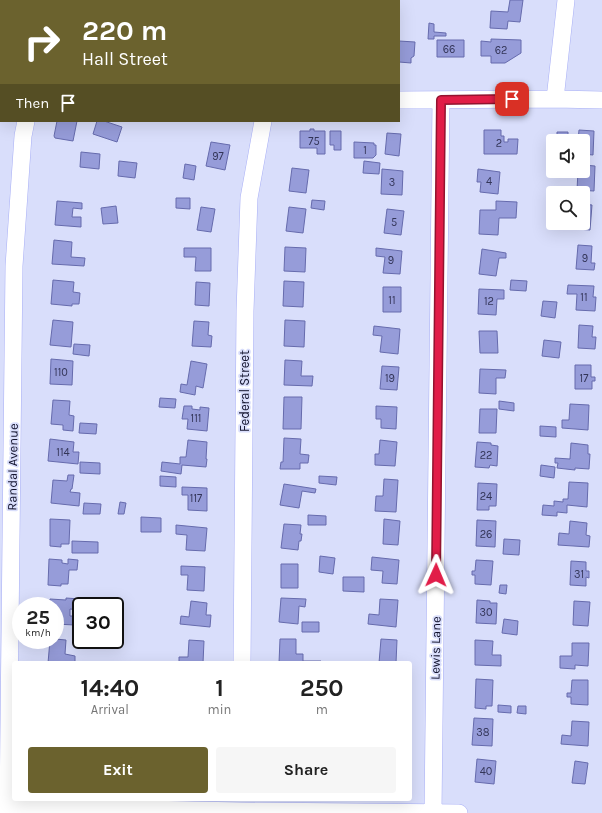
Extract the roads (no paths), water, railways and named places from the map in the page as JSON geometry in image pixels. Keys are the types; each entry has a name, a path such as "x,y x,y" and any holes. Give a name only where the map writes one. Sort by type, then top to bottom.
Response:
{"street":[{"path":"555,99 566,0"},
{"path":"400,100 602,100"},
{"name":"Lewis Lane","path":"433,813 441,100"},
{"name":"Randal Avenue","path":"5,808 14,266 23,136 26,122"},
{"name":"Federal Street","path":"242,661 245,312 248,213 249,198 263,122"},
{"path":"5,808 241,808 459,813"}]}
